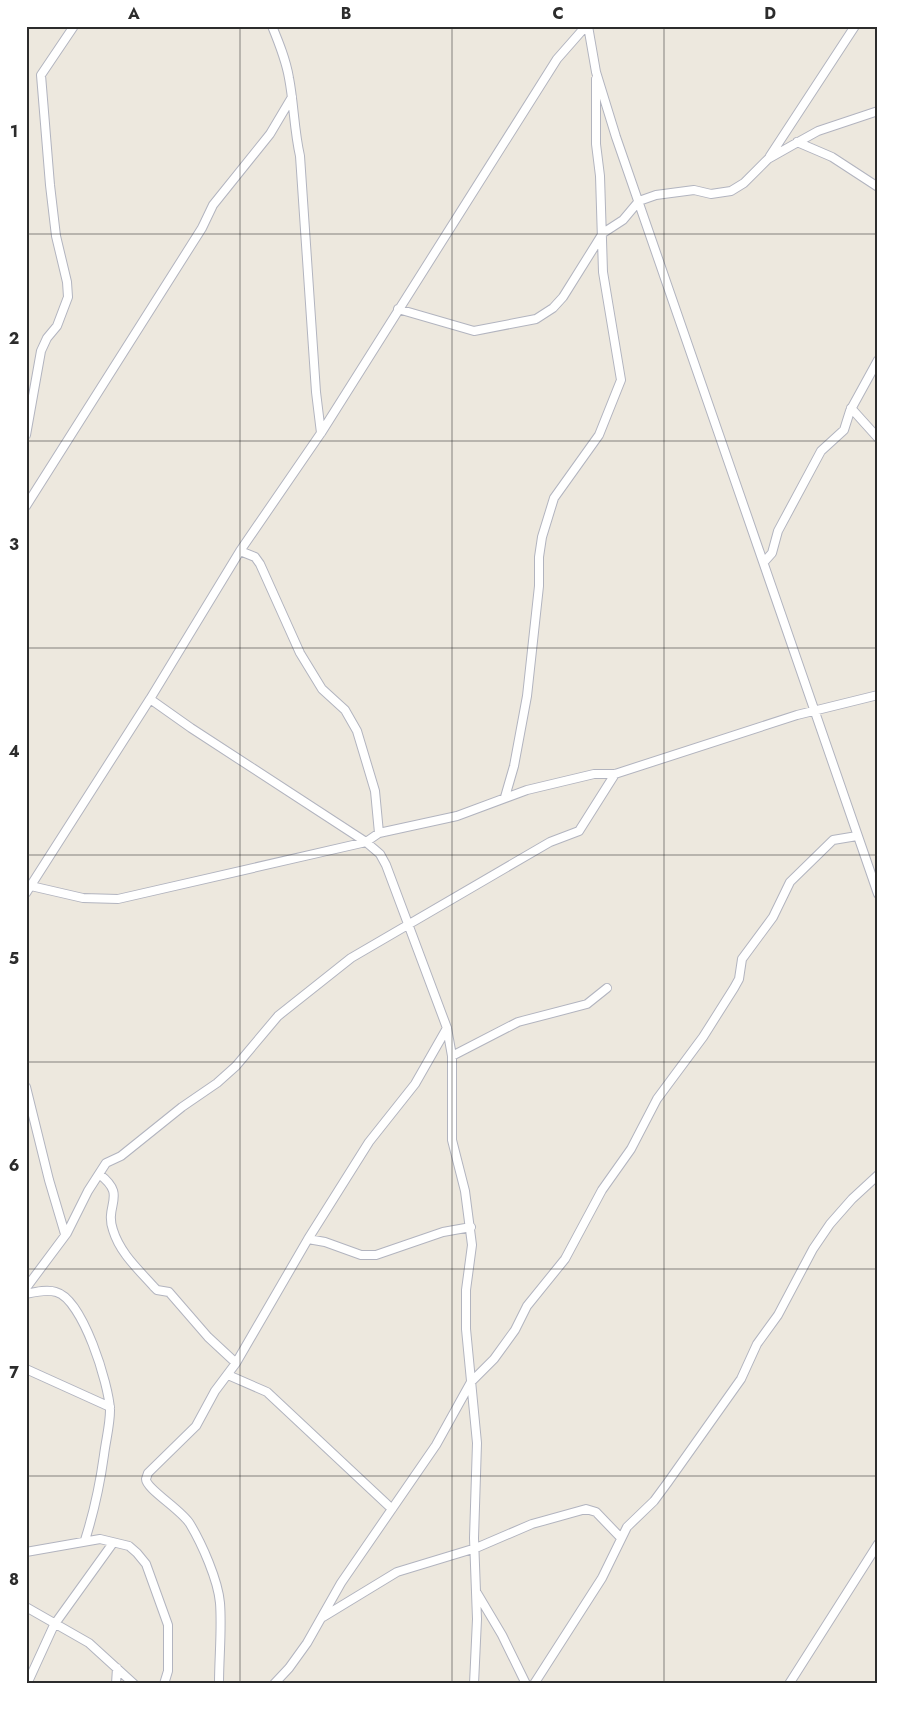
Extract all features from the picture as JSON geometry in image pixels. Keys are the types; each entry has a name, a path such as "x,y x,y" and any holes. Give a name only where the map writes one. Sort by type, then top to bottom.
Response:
{"street":[{"path":"26,435 41,351 47,338 57,326 68,297 67,282 56,236 41,74 74,26"},
{"path":"272,26 284,56 292,97 294,130 300,156 316,392 321,433"},
{"path":"587,26 596,72 639,201 878,894"},
{"path":"587,26 557,59 321,433 240,551 150,699 28,889 83,898 118,899 366,842 380,833 458,816 505,797 594,774 615,774 798,714 815,712 848,701 878,695"},
{"path":"398,309 474,331 536,319 552,308 563,297 603,233 623,220 639,201 656,195 694,190 711,194 731,191 744,183 768,159 854,26"},
{"path":"505,797 516,756 527,696 539,586 539,557 542,537 554,498 599,435 621,380 603,272 600,176 596,144 596,72"},
{"path":"26,506 202,228 213,205 270,134 292,97"},
{"path":"768,159 818,131 878,110"},
{"path":"797,142 832,157 878,187"},
{"path":"764,562 772,553 778,531 792,503 803,488 821,451 844,430 851,408 878,360"},
{"path":"851,408 878,438"},
{"path":"240,551 255,557 260,564 300,653 322,689 352,718 371,774 380,833"},
{"path":"150,699 191,728 366,842 380,854 410,926 447,1028 452,1056 452,1140 465,1191 472,1245 466,1290 466,1329 477,1443 477,1593 474,1684"},
{"path":"26,1288 65,1234 106,1163 121,1156 182,1107 217,1083 236,1066 278,1016 351,958 410,926 550,842 579,830 615,774"},
{"path":"274,1684 294,1662 341,1583 436,1445 471,1382 494,1359 515,1330 527,1306 565,1259 602,1190 632,1149 656,1099 703,1037 734,988 739,979 742,959 773,917 790,882 833,840 857,836"},
{"path":"452,1056 518,1022 587,1004 607,988"},
{"path":"219,1684 220,1601 204,1552 189,1521 171,1503 148,1487 146,1479 148,1473 196,1426 215,1392 236,1363 308,1239 370,1142 415,1084 447,1028"},
{"path":"26,1087 49,1180 65,1234"},
{"path":"99,1174 111,1184 115,1196 111,1216 112,1228 120,1248 157,1290 169,1292 208,1337 236,1363"},
{"path":"534,1684 602,1578 621,1538 633,1519 654,1501 741,1379 757,1344 778,1315 813,1250 830,1224 852,1199 878,1175"},
{"path":"308,1239 325,1242 362,1255 376,1255 443,1232 470,1227"},
{"path":"26,1294 55,1291 71,1304 92,1340 110,1408 109,1432 101,1479 85,1540"},
{"path":"26,1369 110,1408"},
{"path":"228,1375 267,1392 392,1509"},
{"path":"321,1619 397,1572 476,1548 532,1524 586,1509 596,1512 621,1538"},
{"path":"26,1552 85,1540 100,1539 129,1546 144,1560 165,1614 170,1644 168,1671 164,1684"},
{"path":"27,1684 54,1625 113,1543"},
{"path":"789,1684 878,1544"},
{"path":"477,1593 502,1635 526,1684"},
{"path":"26,1607 54,1625 89,1643 134,1684"},
{"path":"116,1684 117,1668"}]}
